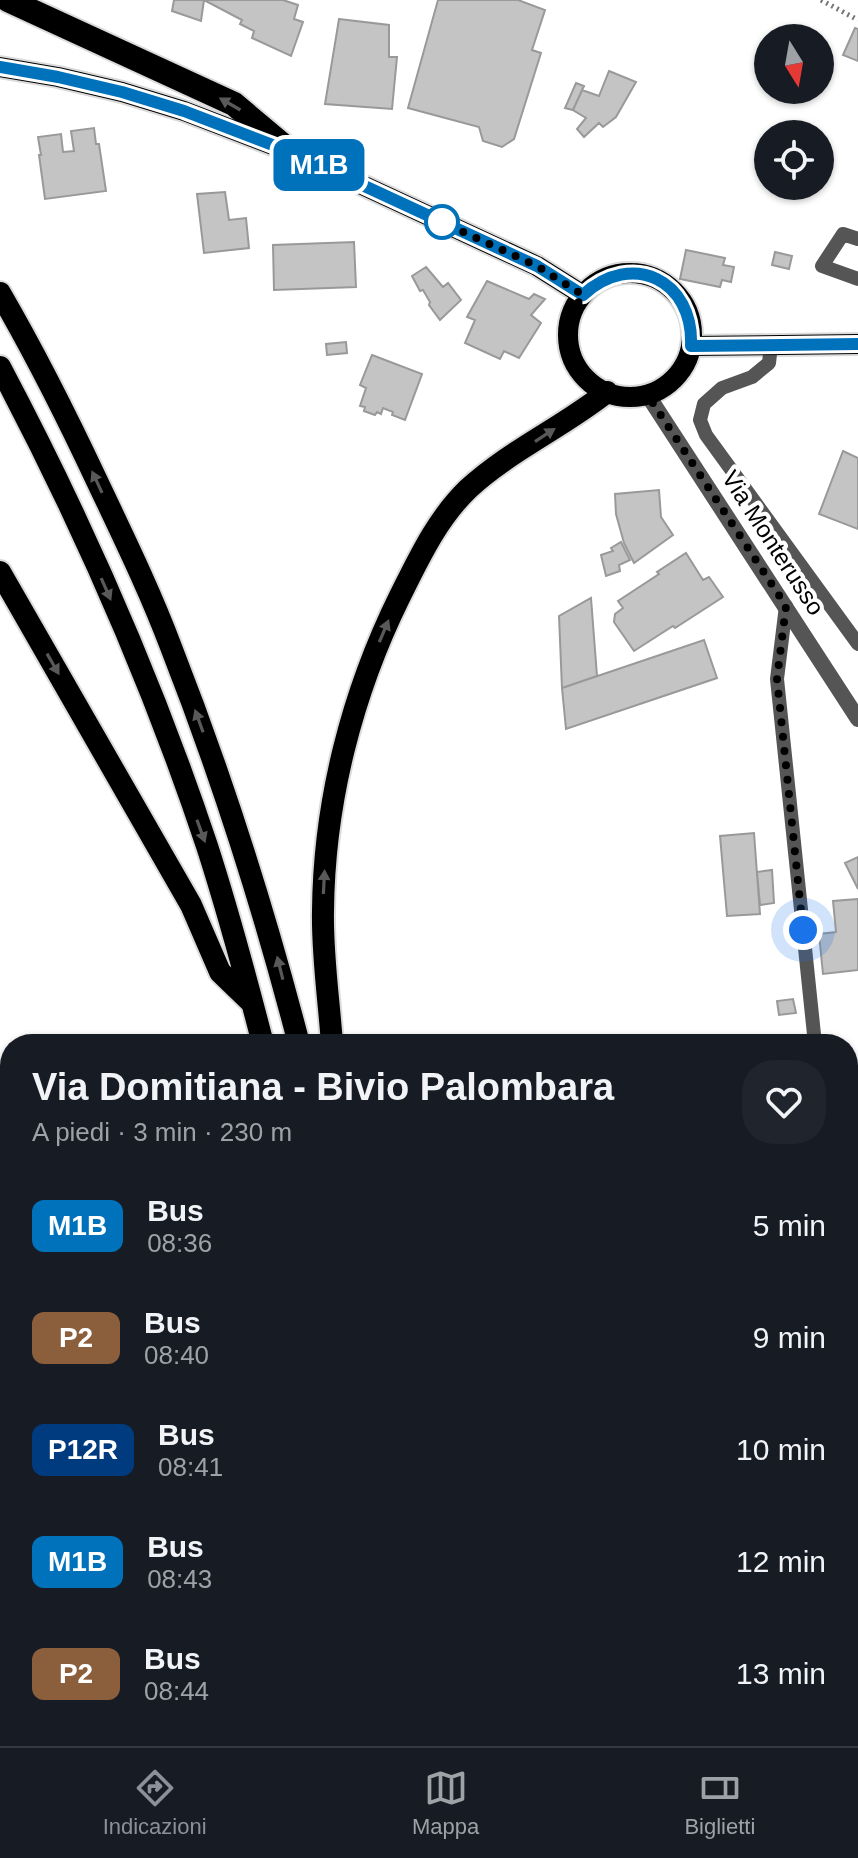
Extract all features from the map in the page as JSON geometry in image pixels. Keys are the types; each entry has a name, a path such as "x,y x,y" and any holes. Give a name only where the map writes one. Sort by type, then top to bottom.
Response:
{"highway":[{"path":"8,0 234,104 291,152"},
{"path":"0,293 59,400 171,645 235,826 274,948 296,1034"},
{"path":"0,367 92,557 158,711 207,846 260,1034"},
{"path":"331,1034 323,911 331,810 356,706 387,623 428,540 468,489 495,467 607,392"},
{"path":"0,572 191,905 220,972 252,1003"}],"main road":[{"path":"0,67 122,92 184,111 291,152 537,266 583,295"},
{"path":"641,274 670,287 681,300 692,330 691,346 676,376 663,387 647,394 620,396 593,384 581,372 572,358 568,341 569,325 574,308 595,284 609,276 641,274"},
{"path":"691,346 858,344"}],"street":[{"name":"Via Monterusso","path":"647,394 858,719"}],"lane":[{"path":"858,239 843,234 822,266 858,279"},
{"path":"771,345 769,363 752,377 722,388 704,404 700,420 706,435 858,644"},
{"path":"786,606 777,679 814,1034"}],"path":[{"path":"821,0 858,20"}],"building":[{"path":"174,0 204,0 201,21 172,11"},
{"path":"204,0 283,0 298,5 294,19 303,22 291,56 252,38 254,31 240,24 242,20"},
{"path":"438,0 518,0 545,10 532,50 541,53 514,139 502,147 483,141 479,127 408,108"},
{"path":"339,19 389,25 389,57 397,57 392,109 325,104"},
{"path":"855,28 858,29 858,61 843,55"},
{"path":"609,71 636,82 616,117 603,127 599,123 584,137 577,129 586,118 573,110 582,90 599,96"},
{"path":"576,83 584,86 573,110 565,108"},
{"path":"94,128 106,191 45,199 38,137 61,134 63,152 74,151 71,131"},
{"path":"225,192 229,220 246,218 249,248 204,253 197,194"},
{"path":"354,242 356,287 274,290 273,245"},
{"path":"686,250 725,258 723,265 734,267 731,282 722,280 720,287 680,279"},
{"path":"775,252 792,256 789,269 772,265"},
{"path":"426,267 443,287 448,283 461,300 440,320 412,276"},
{"path":"487,281 529,299 534,294 545,299 531,315 541,323 519,358 504,351 500,359 465,343 475,320 467,317"},
{"path":"346,342 347,353 327,355 326,344"},
{"path":"372,355 422,374 405,420 383,408 381,414 377,412 375,415 360,406 366,388 360,385"},
{"path":"843,451 858,458 858,529 819,514"},
{"path":"659,490 661,517 673,535 634,563 624,543 616,514 615,494"},
{"path":"621,542 630,560 619,565 620,571 606,576 601,555 613,551 611,548"},
{"path":"686,553 703,580 709,577 723,597 634,651 614,622 615,614 623,608 618,601"},
{"path":"591,598 597,676 562,688 559,616"},
{"path":"704,640 717,678 566,729 562,688"},
{"path":"754,833 760,914 727,916 720,836"},
{"path":"858,857 858,889 845,863"},
{"path":"772,870 774,903 760,905 757,872"},
{"path":"858,899 858,970 823,974 819,934 836,932 833,901"},
{"path":"793,999 796,1013 779,1015 777,1001"}],"bus line":[{"name":"M1B","path":"0,67 122,92 184,111 291,152 537,266 583,295 609,276 641,274 657,279 670,287 681,300 692,330 691,346 858,344"}],"route":[{"path":"442,222 433,218 537,266 583,295 574,308 568,341 572,358 581,372 607,392 620,396 647,394 786,606 777,679 803,930"}]}
